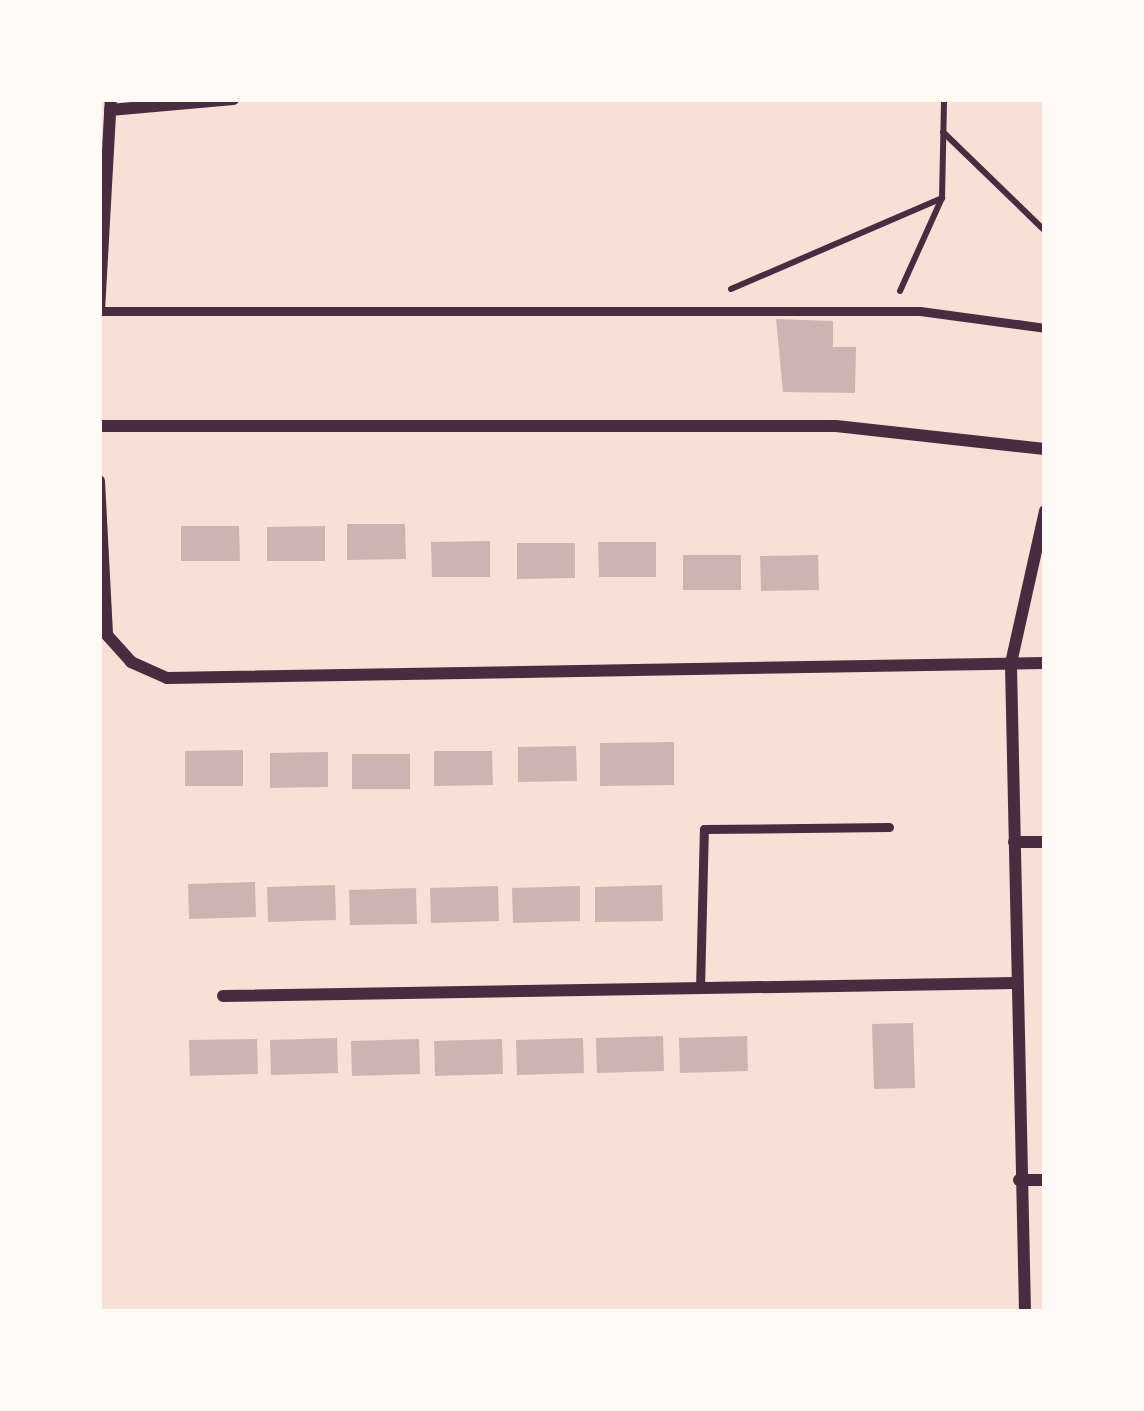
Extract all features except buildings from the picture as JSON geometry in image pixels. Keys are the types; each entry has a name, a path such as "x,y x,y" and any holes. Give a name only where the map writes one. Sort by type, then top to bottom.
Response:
{"street":[{"path":"99,311 111,105 234,99"},
{"path":"99,426 836,426 1045,449"},
{"path":"99,481 107,635 131,662 167,678 1045,663"},
{"path":"1025,1312 1011,663 1045,512"},
{"path":"1014,842 1045,842"},
{"path":"223,996 1016,983"},
{"path":"1019,1180 1045,1180"}],"lane":[{"path":"99,311 891,311 969,314 1045,328"},
{"path":"700,989 704,830 889,827"}],"path":[{"path":"891,311 942,197 944,99"},
{"path":"944,132 1045,231"},
{"path":"725,292 942,197"}]}
